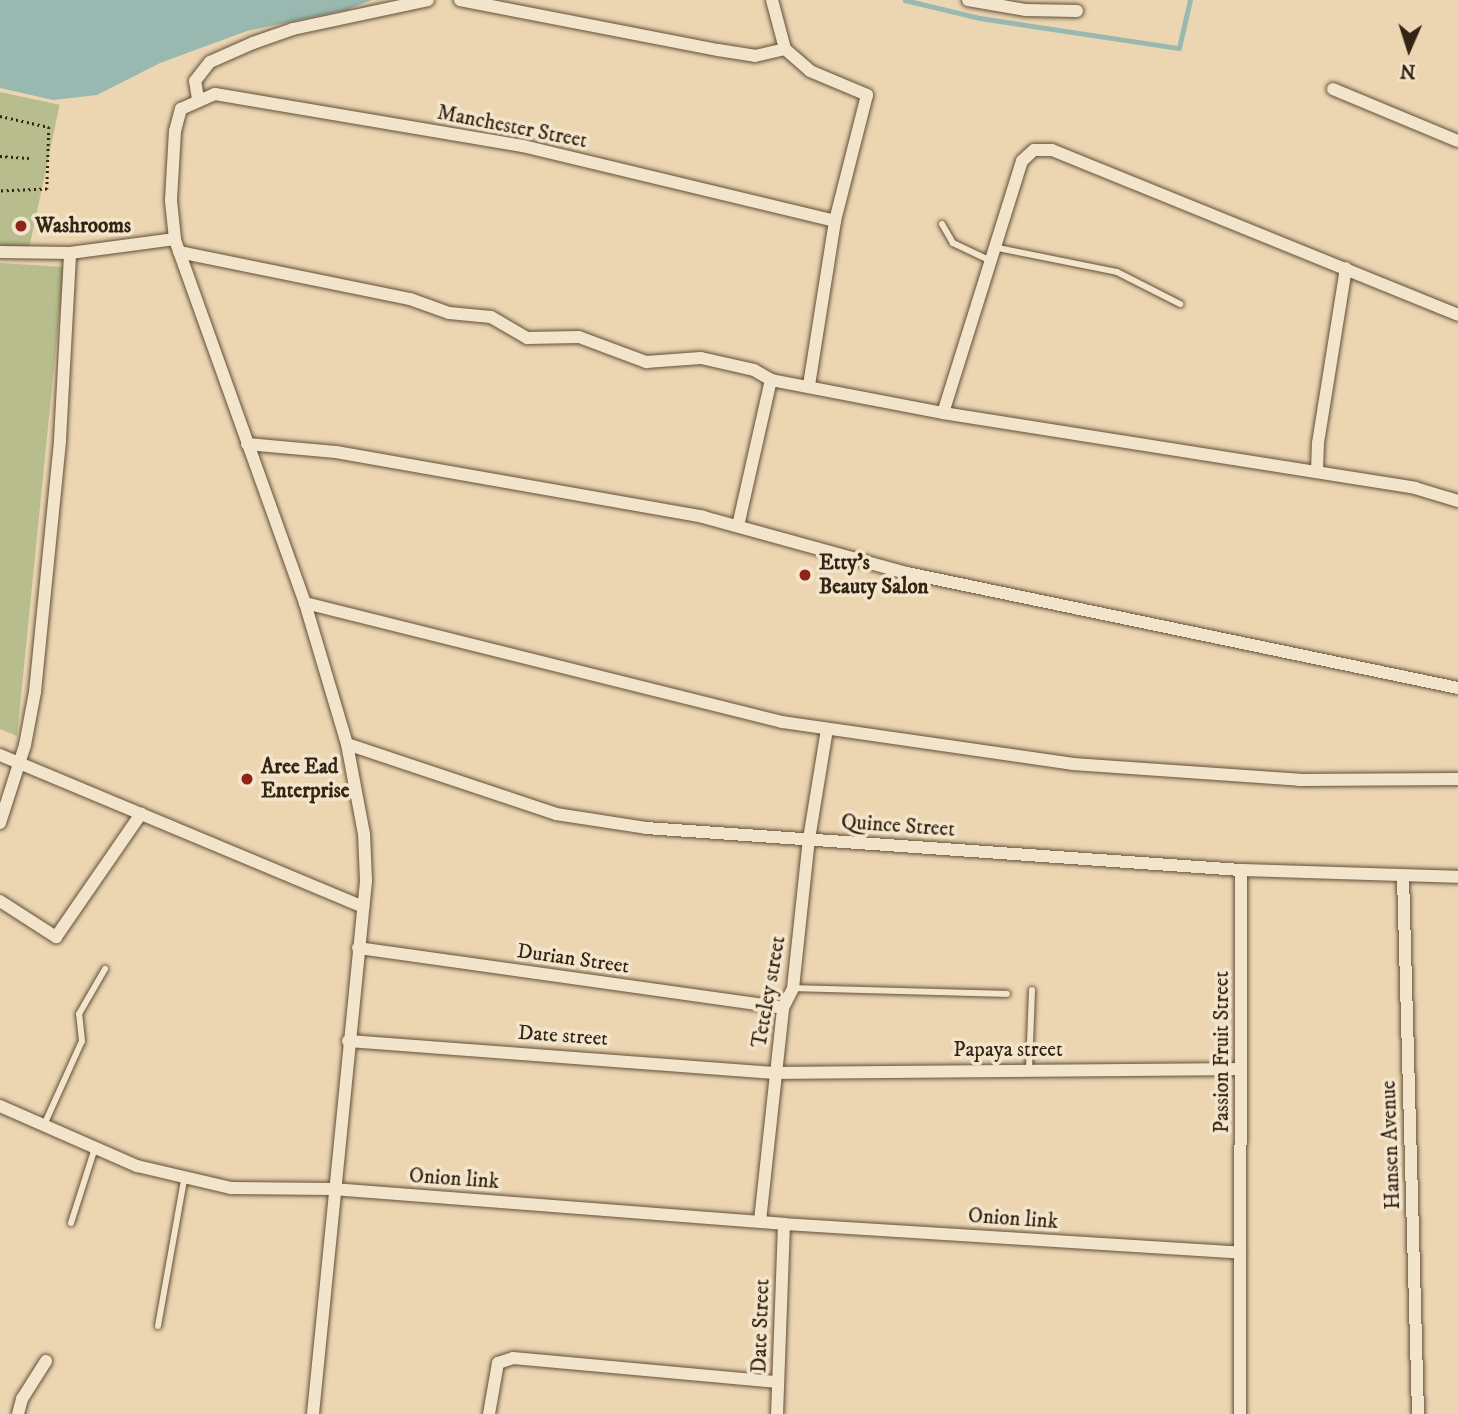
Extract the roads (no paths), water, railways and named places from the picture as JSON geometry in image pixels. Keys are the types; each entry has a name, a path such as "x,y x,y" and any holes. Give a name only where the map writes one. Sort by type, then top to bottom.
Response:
{"street":[{"path":"198,99 195,81 210,62 253,43 293,29 428,0"},
{"path":"460,0 755,56 785,49"},
{"path":"772,0 785,49 810,71 867,95 835,221 809,386"},
{"path":"968,0 1026,10 1077,11"},
{"path":"1333,89 1458,141"},
{"name":"Manchester Street","path":"175,239 171,200 175,131 181,109 215,93 523,146 835,221"},
{"path":"943,413 998,248 1023,161 1034,150 1052,150 1458,315"},
{"path":"0,252 70,253 175,239 305,603 347,744 364,834 363,907 332,1189 313,1414"},
{"path":"0,823 19,763 35,692 60,440 70,253"},
{"path":"179,253 410,299 449,313 491,317 527,338 579,337 646,362 701,358 754,370 771,380 943,413 1317,471 1415,488 1458,501"},
{"path":"1317,471 1318,443 1346,268"},
{"path":"738,526 771,380"},
{"path":"247,444 348,454 738,526 906,573 1458,688"},
{"path":"305,603 770,719 827,729 1073,764 1299,780 1458,779"},
{"name":"Teteley street","path":"760,1221 783,1008 793,988 809,839 827,729"},
{"name":"Quince Street","path":"347,744 556,814 646,828 1241,870 1458,877"},
{"path":"0,755 363,907"},
{"path":"0,901 56,937 141,814"},
{"name":"Passion Fruit Street","path":"1240,1253 1241,870"},
{"name":"Hansen Avenue","path":"1403,876 1418,1414"},
{"name":"Durian Street","path":"358,948 783,1008"},
{"name":"Date street","path":"348,1041 775,1073"},
{"name":"Papaya street","path":"775,1073 1241,1069"},
{"name":"Onion link","path":"0,1106 95,1148 184,1180 231,1188 332,1189 783,1224 1240,1253"},
{"name":"Date Street","path":"777,1414 783,1224"},
{"path":"1240,1253 1240,1414"},
{"path":"489,1414 498,1363 513,1358 778,1382"},
{"path":"18,1414 22,1399 46,1361"}],"lane":[{"path":"942,224 953,243 993,262"},
{"path":"998,248 1117,272 1180,304"},
{"path":"44,1125 82,1041 79,1013 105,969"},
{"path":"793,988 1007,994"},
{"path":"1029,1069 1031,990"},
{"path":"71,1223 95,1148"},
{"path":"158,1325 184,1180"}],"water":[{"path":"0,0 372,0 346,10 247,31 160,63 97,95 53,100 0,88"}],"waterway":[{"path":"905,0 980,18 1179,48 1190,0"}],"place":[{"name":"Washrooms","path":"21,226"},
{"name":"Etty's Beauty Salon","path":"805,575"},
{"name":"Aree Ead Enterprise","path":"247,779"}]}
